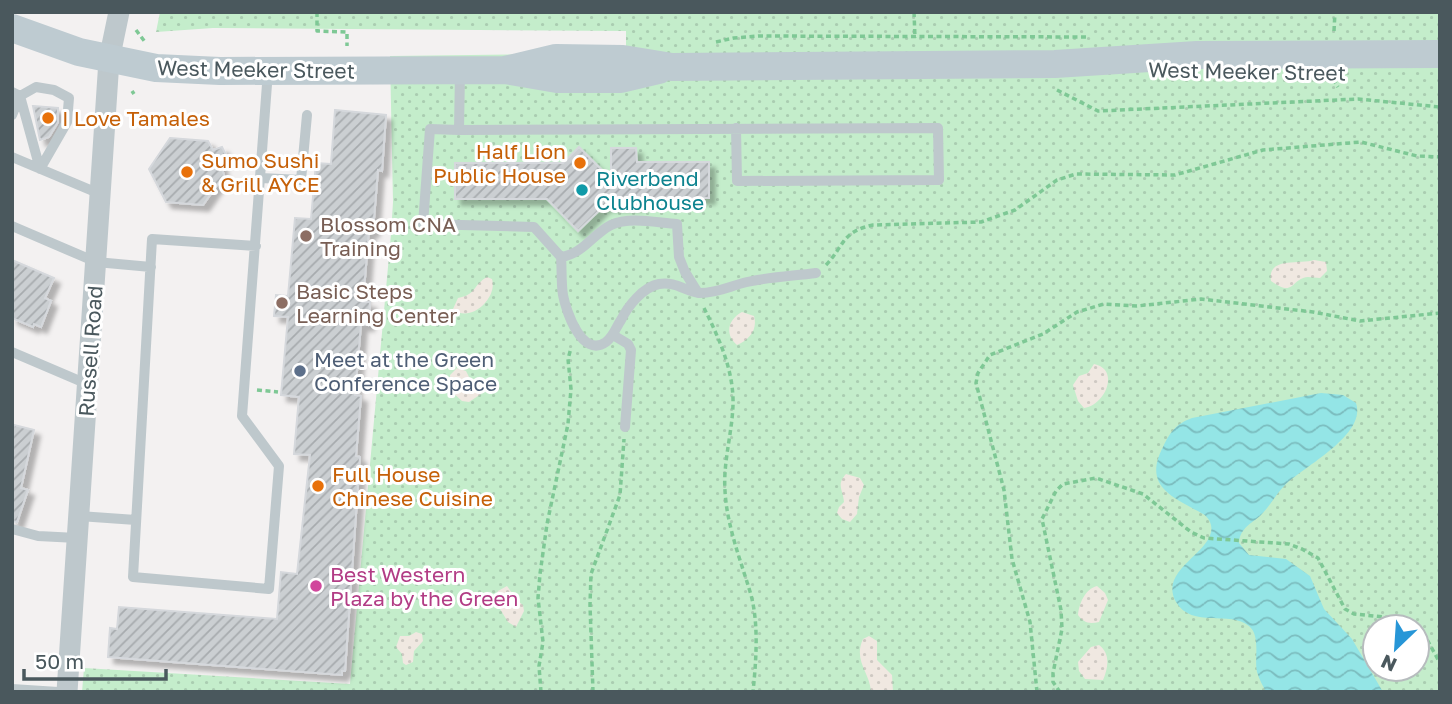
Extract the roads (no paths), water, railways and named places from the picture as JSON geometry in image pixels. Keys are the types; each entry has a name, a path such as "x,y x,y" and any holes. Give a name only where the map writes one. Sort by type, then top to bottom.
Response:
{"main road":[{"name":"West Meeker Street","path":"12,28 46,42 109,60 156,68 268,71 505,70 557,79 621,79 672,67 1056,77 1197,55 1438,59"}],"street":[{"name":"Russell Road","path":"67,692 109,60 119,12"}],"lane":[{"path":"459,130 461,69"},
{"path":"256,246 152,239 133,577 269,589 279,466 242,416 256,246 268,71"},
{"path":"16,94 36,87 54,90 69,98 67,122 40,169"},
{"path":"16,94 40,169"},
{"path":"12,115 16,94"},
{"path":"261,178 301,180 307,115"},
{"path":"736,128 737,181 939,180 938,128 736,128 459,130 429,129 423,224 534,226 561,257 563,295 571,323 584,341 595,346 604,343 612,335 621,318 647,289 660,284 679,285 698,293 727,290 746,282 816,273"},
{"path":"12,157 100,194"},
{"path":"561,257 572,255 610,225 623,221 677,224 679,257 698,293"},
{"path":"12,226 96,262 151,267"},
{"path":"612,335 628,344 631,350 625,427"},
{"path":"12,352 87,384"},
{"path":"79,516 136,520"},
{"path":"12,529 38,536 77,538"},
{"path":"12,689 58,692"}],"water":[{"path":"1321,393 1343,395 1356,403 1357,415 1343,438 1285,485 1244,530 1239,543 1249,555 1286,559 1310,576 1324,609 1352,639 1361,654 1361,683 1378,683 1383,692 1266,692 1257,672 1255,636 1249,626 1232,619 1191,615 1176,602 1172,590 1175,579 1208,540 1211,530 1206,516 1166,491 1160,484 1156,468 1158,458 1171,433 1192,418"}],"place":[{"name":"I Love Tamales","path":"48,118"},
{"name":"Half Lion Public House","path":"580,163"},
{"name":"Sumo Sushi & Grill AYCE","path":"187,172"},
{"name":"Riverbend Clubhouse","path":"582,190"},
{"name":"Blossom CNA Training","path":"306,236"},
{"name":"Basic Steps Learning Center","path":"282,303"},
{"name":"Meet at the Green Conference Space","path":"300,371"},
{"name":"Full House Chinese Cuisine","path":"318,486"},
{"name":"Best Western Plaza by the Green","path":"316,586"}]}
